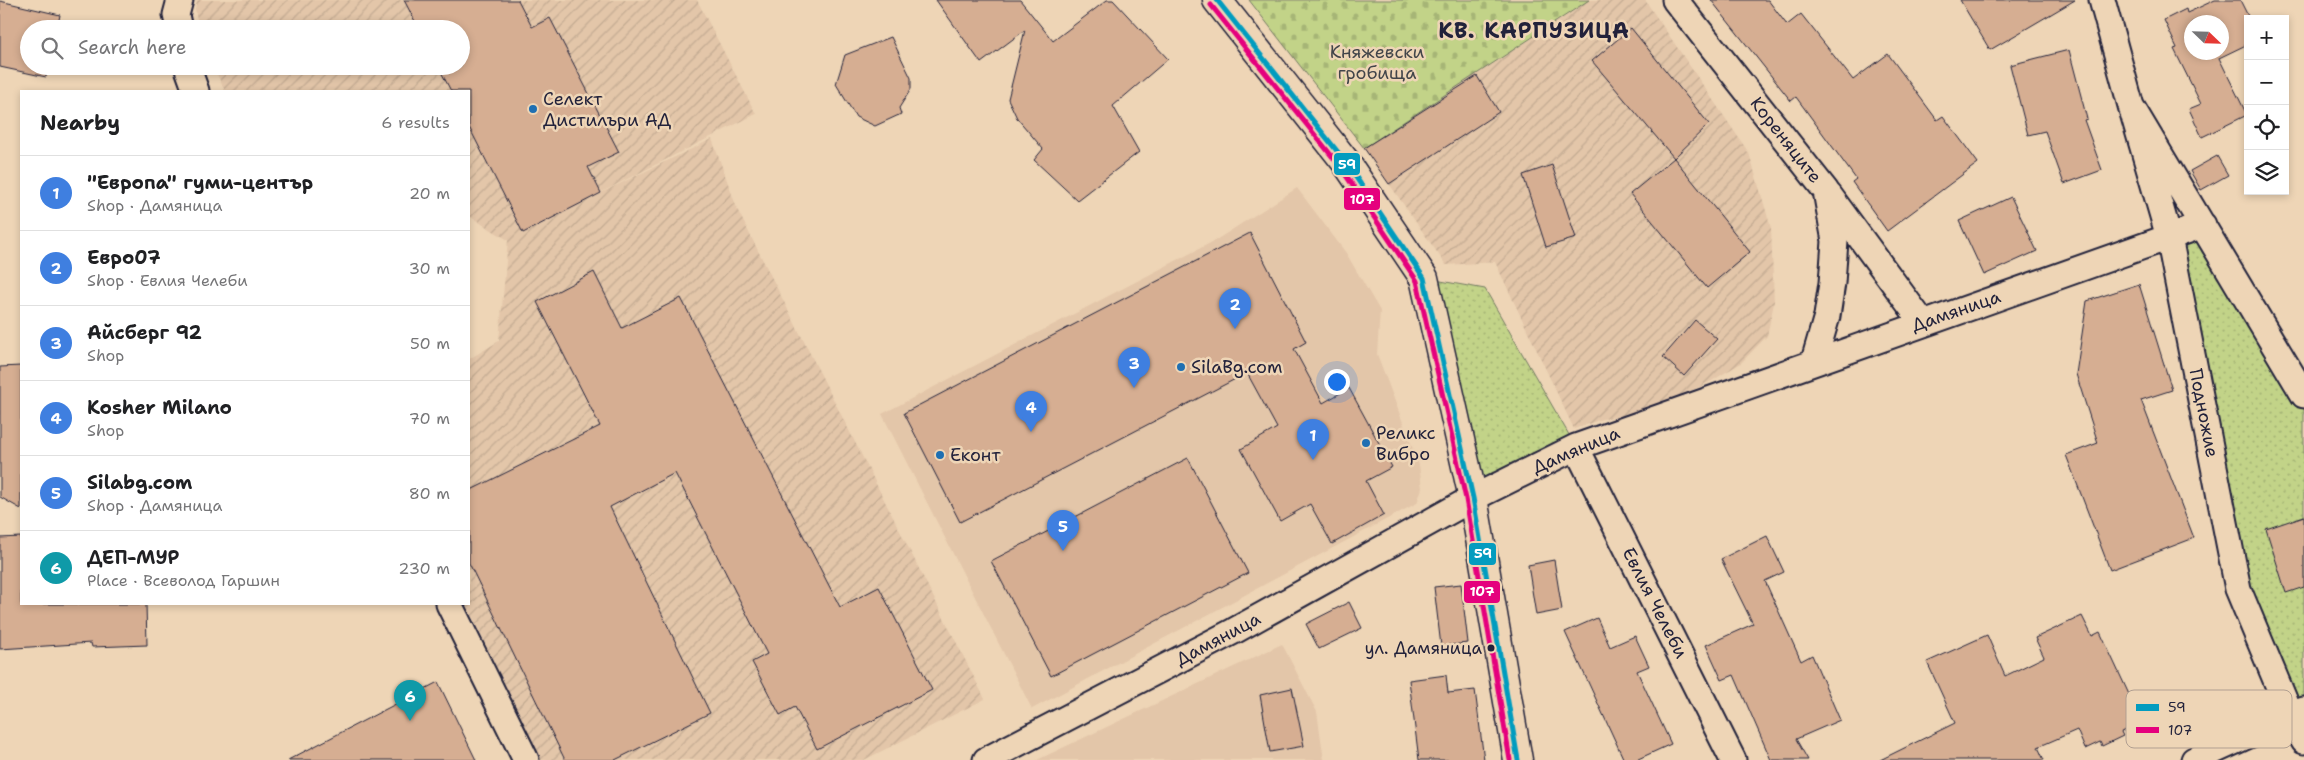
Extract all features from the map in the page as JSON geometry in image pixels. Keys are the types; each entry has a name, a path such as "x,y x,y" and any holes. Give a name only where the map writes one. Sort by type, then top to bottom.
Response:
{"street":[{"path":"177,20 176,16 180,0"},
{"path":"1217,0 1345,161 1424,278 1473,498 1518,760"},
{"name":"Кореняците","path":"1675,0 1826,191 1834,241 1832,275 1827,316 1814,361"},
{"name":"Подножие","path":"2102,0 2169,237 2238,589 2287,690"},
{"path":"190,75 196,90"},
{"name":"Подножие","path":"2131,106 2304,395"},
{"path":"1826,191 1924,323"},
{"name":"Дамяница","path":"986,760 1234,631 1473,498 1576,447 1814,361 2203,225"},
{"name":"Евлия Челеби","path":"1576,447 1733,760"},
{"path":"449,605 526,760"},
{"name":"Подножие","path":"2292,701 2298,713"},
{"path":"2298,713 2304,741"},
{"path":"2194,760 2221,748"}],"shaded area":[{"path":"197,0 697,0 756,114 580,203 712,139 738,211 985,699 864,760 541,760 466,605 470,605 470,358 499,341 508,240 470,217 470,90 225,90 217,75 470,75 470,20 197,20 195,9"},
{"path":"1589,0 1645,0 1749,153 1771,228 1774,303 1767,336 1741,363 1710,382 1642,413 1602,419 1574,429 1495,262 1446,265 1364,148"},
{"path":"1297,188 1346,253 1380,311 1377,354 1419,465 1422,488 1417,503 1032,709 882,414 1216,240"},
{"path":"1282,644 1317,712 1324,760 1037,760"}],"green space":[{"name":"Княжевски гробища","path":"1249,0 1589,0 1364,148"},
{"path":"2203,225 2304,395 2304,710 2292,716 2292,690 2280,690 2238,589 2169,237"},
{"path":"1424,278 1485,289 1576,447 1473,498"}],"building":[{"name":"Селект Дистилъри АД","path":"404,0 518,0 532,27 550,18 619,152 588,167 601,193 523,233 470,129 470,90 450,90 443,75 470,75 470,20 414,20"},
{"path":"936,0 1020,0 1053,41 1107,0 1113,0 1168,59 1113,106 1139,152 1077,200 1034,160 1043,149 1017,118 1008,99 1025,30 981,63"},
{"path":"1711,0 1768,0 1787,25 1801,14 1853,80 1888,54 1937,120 1943,116 1978,163 1887,231 1852,182 1856,179 1796,97 1791,101"},
{"path":"1960,0 2075,0 1990,50"},
{"path":"2215,0 2240,0 2248,15 2244,15 2244,46 2229,53 2229,15 2184,15 2184,60 2220,60 2244,109 2244,116 2202,137 2189,109 2201,104 2174,49 2177,48 2164,20 2186,9 2187,13"},
{"path":"0,1 60,15 59,20 20,20 20,71 0,67"},
{"path":"1631,28 1709,124 1674,158 1592,61"},
{"path":"891,37 911,78 911,89 899,108 901,114 875,126 856,117 836,84 845,55"},
{"path":"2069,50 2087,119 2084,120 2102,170 2064,184 2045,131 2028,135 2010,65"},
{"path":"1477,76 1499,112 1389,184 1364,148"},
{"path":"2217,156 2228,175 2201,190 2190,171"},
{"path":"1674,158 1750,252 1707,288 1630,194"},
{"path":"1552,165 1576,238 1546,247 1523,175"},
{"path":"2011,197 2037,251 1984,275 1959,221"},
{"path":"1250,233 1306,342 1294,349 1323,403 1349,388 1392,467 1366,481 1384,515 1332,544 1310,504 1280,521 1241,449 1277,428 1247,373 960,522 904,413"},
{"path":"594,272 622,328 681,298 840,607 879,587 932,690 817,749 795,707 780,715 752,662 767,654 675,473 610,507 710,713 615,760 565,760 470,565 470,491 600,426 537,302"},
{"path":"2139,284 2172,390 2141,400 2194,538 2110,570 2066,455 2098,443 2076,374 2087,301"},
{"path":"1695,320 1717,339 1684,376 1663,357"},
{"path":"20,366 20,508 0,497 0,367"},
{"path":"1188,458 1248,573 1051,676 991,561"},
{"path":"2304,516 2304,587 2286,593 2266,529"},
{"path":"1767,536 1784,572 1765,581 1801,661 1812,655 1840,720 1796,739 1808,760 1771,760 1734,675 1722,680 1706,645 1753,624 1721,559"},
{"path":"20,537 20,605 146,605 147,645 92,647 91,643 0,649 0,538"},
{"path":"1554,560 1562,610 1536,615 1528,565"},
{"path":"1461,584 1468,643 1441,646 1434,587"},
{"path":"1349,602 1362,628 1319,649 1306,624"},
{"path":"2082,616 2092,636 2100,632 2127,690 2126,730 2121,732 2123,736 2102,746 2100,742 2085,749 2077,730 2038,747 2044,760 1880,760 1955,723 1927,662 1987,635 2005,676 2044,657 2035,638"},
{"path":"1597,618 1610,647 1635,636 1649,666 1637,671 1671,744 1636,760 1624,760 1565,632"},
{"path":"1446,675 1448,693 1475,690 1484,760 1419,760 1409,680"},
{"path":"438,682 476,760 288,760"},
{"path":"1292,688 1304,746 1270,752 1260,695"}],"transit line":[{"name":"59","path":"1217,0 1345,161 1424,278 1473,498 1518,760"},
{"name":"107","path":"1211,5 1339,165 1417,281 1466,499 1510,760"}],"place":[{"name":"Селект Дистилъри АД","path":"533,109"},
{"name":"Евро07","path":"1235,329"},
{"name":"SilaBg.com","path":"1181,367"},
{"name":"Айсберг 92","path":"1134,388"},
{"name":"Kosher Milano","path":"1031,432"},
{"name":"Реликс Вибро","path":"1366,443"},
{"name":"Еконт","path":"940,455"},
{"name":"\"Европа\" гуми-център","path":"1313,460"},
{"name":"Silabg.com","path":"1063,551"},
{"name":"ул. Дамяница","path":"1491,648"},
{"name":"ДЕП-МУР","path":"410,721"}],"district":[{"name":"КВ. КАРПУЗИЦА","path":"1534,30"}]}
